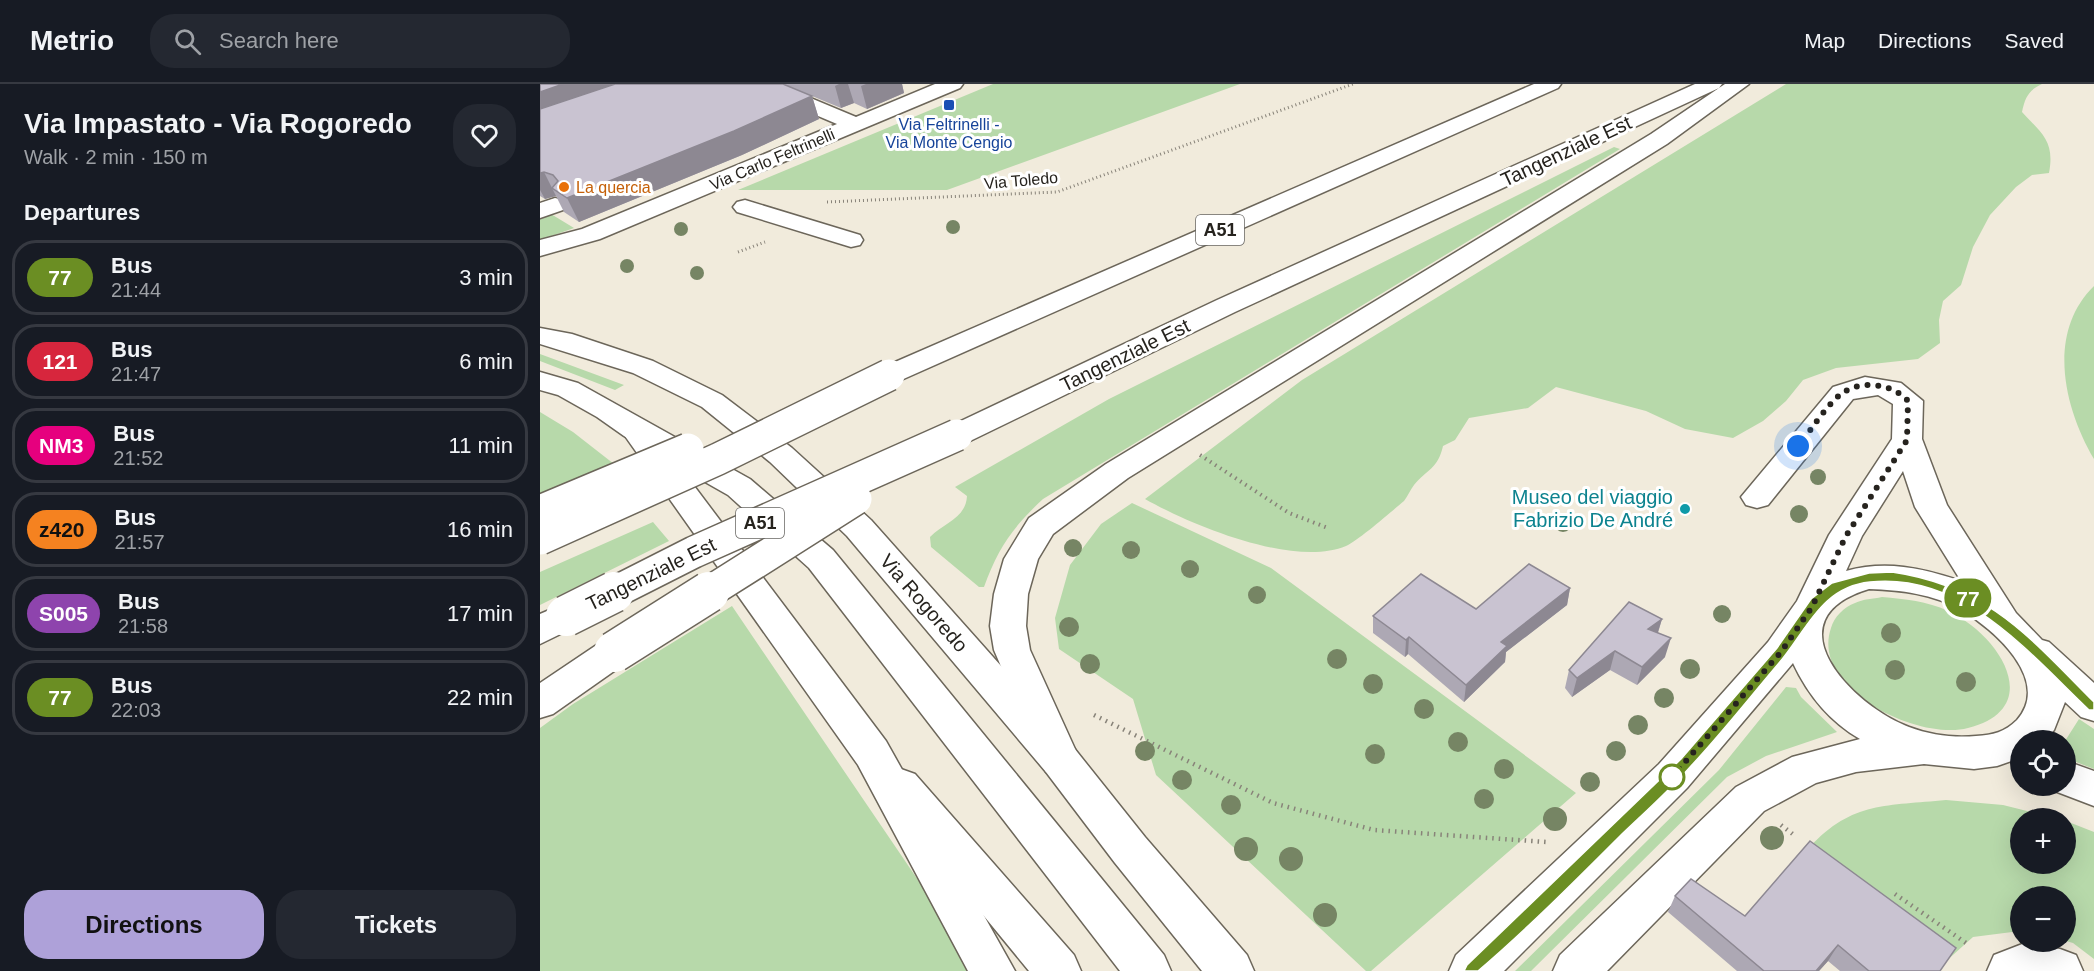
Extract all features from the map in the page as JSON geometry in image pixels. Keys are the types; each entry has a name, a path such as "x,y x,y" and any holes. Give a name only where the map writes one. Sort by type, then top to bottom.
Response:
{"main road":[{"path":"759,84 855,124"},
{"name":"Via Carlo Feltrinelli","path":"540,248 591,234 953,84"},
{"name":"A51","path":"540,539 718,459 890,375 1551,84"},
{"name":"Tangenziale Est","path":"553,623 694,552 957,435 1226,306 1712,84"},
{"path":"1060,760 1012,650 1008,626 1011,594 1021,559 1041,526 1071,502 1117,471 1659,139 1739,84"},
{"path":"745,207 851,240"},
{"name":"Via Carlo Feltrinelli","path":"540,273 591,234"},
{"name":"Via Rogoredo","path":"547,332 643,367 712,401 781,455 859,528 1060,760 1130,850 1231,971"},
{"path":"540,511 669,456 890,375"},
{"path":"540,381 568,389 739,487 821,559 1148,971"},
{"path":"1576,971 1725,821 1750,799 1768,788 1806,769 1856,756 1904,750 1977,753 2005,748 2024,738 2039,722 2046,704 2045,680 2034,655 1985,592 1943,529 1920,481 1907,440 1908,401 1902,395 1878,386 1865,386 1843,393 1757,497"},
{"path":"635,429 872,753 1058,971"},
{"path":"540,703 614,652 957,435"},
{"path":"1907,440 1846,536 1812,607 1804,628 1806,653 1818,678 1835,699 1856,716 1884,733 1920,747 2010,763"},
{"path":"1472,971 1680,770 1781,652 1812,607 1827,592 1841,584 1869,577 1898,577 1929,583 1969,598 1991,612 2018,635 2094,706"},
{"path":"872,753 992,971"},
{"path":"2076,782 2094,789"},
{"path":"2010,971 2025,965 2061,971"}],"path":[{"name":"Via Toledo","path":"818,203 1057,192 1353,84"},
{"path":"1194,452 1289,513 1328,528"},
{"path":"1094,715 1273,803 1374,830 1557,843"},
{"path":"1777,822 1794,835"},
{"path":"1895,894 1969,945"}],"green space":[{"path":"993,84 1240,84 947,190 738,190"},
{"path":"1786,84 2042,84 2028,95 2022,112 2041,133 2048,145 2049,173 2032,175 2016,187 1990,215 1973,247 1961,285 1943,301 1939,320 1940,343 1918,359 1836,368 1803,380 1786,401 1763,421 1733,438 1685,429 1646,411 1556,387 1528,408 1469,418 1455,440 1443,446 1438,460 1414,485 1404,501 1352,543 1324,551 1299,552 1243,540 1188,520 1145,499 1302,380"},
{"path":"1614,147 1620,149 1043,499 1007,539 984,587 979,587 931,547 930,537 959,515 966,504 967,496 955,487 1109,399"},
{"path":"551,214 574,228 540,240 540,218"},
{"path":"2094,286 2094,459 2083,439 2068,394 2065,348 2070,326 2079,305"},
{"path":"540,354 624,385 615,390 540,361"},
{"path":"540,412 573,432 614,464 540,500"},
{"path":"1132,503 1271,568 1576,793 1371,971 1366,971 1156,775 1133,699 1059,649 1055,618 1070,565 1101,524"},
{"path":"653,522 669,541 540,605 540,572"},
{"path":"1882,597 1916,601 1948,611 1967,622 1984,636 1998,653 2007,671 2010,688 2005,705 1992,718 1968,728 1947,730 1897,718 1873,706 1852,690 1837,671 1829,650 1832,624 1847,607 1861,601"},
{"path":"732,606 918,880 976,971 540,971 540,728 573,704"},
{"path":"1786,687 1796,688 1801,697 1837,732 1766,756 1727,777 1531,971 1515,971 1719,770"},
{"path":"2079,719 2094,729 2094,769 2076,762 2076,730 2072,730"},
{"path":"1946,800 2015,808 2010,808 2010,874 2076,874 2076,825 2094,832 2094,959 2076,945 2076,886 2010,886 2010,932 1973,937 1944,963 1810,847 1826,832 1856,813 1889,805"}],"building":[{"path":"540,84 563,84 540,92"},
{"path":"615,84 783,84 812,96 734,131 567,198 552,188 558,181 553,175 540,173 540,109"},
{"path":"1529,564 1570,588 1501,642 1507,646 1466,685 1409,637 1406,640 1373,616 1421,574 1476,609"},
{"path":"1629,602 1662,619 1648,629 1671,638 1642,667 1615,651 1577,678 1569,670"},
{"path":"1810,841 1956,948 1940,971 1869,971 1838,945 1816,971 1764,971 1675,896 1691,879 1745,916"}],"bus line":[{"name":"77","path":"1472,971 1686,763 1781,652 1815,602 1837,586 1869,577 1892,577 1919,581 1956,593 1979,604 2002,620 2094,706"}],"place":[{"name":"Via Feltrinelli - Via Monte Cengio","path":"949,105"},
{"name":"La quercia","path":"564,187"},
{"name":"Museo del viaggio Fabrizio De André","path":"1685,509"}],"route":[{"path":"1672,777 1781,652 1812,607 1830,565 1846,536 1907,440 1908,401 1891,389 1878,386 1852,389 1843,393 1835,401 1798,446"}]}
